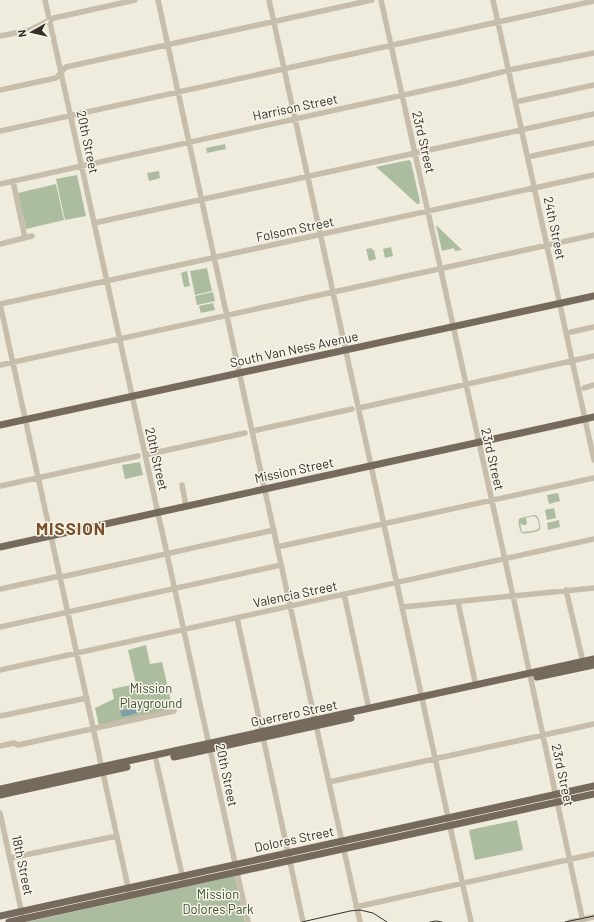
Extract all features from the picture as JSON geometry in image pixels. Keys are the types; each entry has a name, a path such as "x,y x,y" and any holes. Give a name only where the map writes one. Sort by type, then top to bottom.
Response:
{"main road":[{"name":"South Van Ness Avenue","path":"0,426 594,296"},
{"name":"Mission Street","path":"0,547 594,417"},
{"name":"Guerrero Street","path":"0,789 156,760 263,734 530,676 594,659"},
{"name":"Guerrero Street","path":"316,723 369,709 423,700 476,686 594,665"},
{"name":"Guerrero Street","path":"0,795 102,770 209,747"},
{"name":"Dolores Street","path":"0,916 594,786"},
{"name":"Dolores Street","path":"9,922 24,920 594,794"},
{"path":"395,829 397,837"},
{"path":"74,900 76,908"}],"street":[{"name":"20th Street","path":"45,0 248,922"},
{"path":"0,36 30,30 54,18 135,0"},
{"path":"158,0 360,922"},
{"path":"269,0 471,922"},
{"path":"0,90 56,78 66,67 372,0"},
{"name":"23rd Street","path":"381,0 465,385 513,596 583,921"},
{"name":"24th Street","path":"493,0 572,361 593,449 594,460"},
{"path":"0,131 594,1"},
{"name":"Harrison Street","path":"0,184 458,83 509,70 594,53"},
{"path":"520,101 594,85"},
{"path":"94,223 594,114"},
{"path":"532,156 594,143"},
{"name":"Folsom Street","path":"0,304 594,174"},
{"path":"13,181 25,238"},
{"path":"0,365 594,235"},
{"path":"0,244 32,236"},
{"path":"0,304 130,896"},
{"path":"571,332 594,327"},
{"path":"359,408 594,356"},
{"path":"584,388 594,385"},
{"path":"252,432 352,409"},
{"path":"145,455 245,433"},
{"path":"0,486 138,456"},
{"path":"277,547 594,478"},
{"path":"182,485 186,506"},
{"path":"0,589 274,530"},
{"name":"Valencia Street","path":"0,670 594,539"},
{"path":"0,626 281,565"},
{"path":"403,607 594,588"},
{"path":"566,590 583,662"},
{"path":"344,594 369,709"},
{"path":"458,602 476,686"},
{"path":"237,618 303,922"},
{"path":"0,716 87,698"},
{"path":"0,746 14,743 18,745 174,712"},
{"path":"329,782 594,724"},
{"path":"156,760 184,884"},
{"name":"18th Street","path":"0,813 24,920"},
{"path":"10,858 117,836"},
{"path":"356,907 594,854"},
{"path":"570,922 583,921 594,917"}],"green space":[{"path":"225,144 226,149 207,153 206,148"},
{"path":"409,160 411,162 420,202 419,204 417,204 376,167"},
{"path":"159,171 160,178 149,181 147,173"},
{"path":"77,175 86,216 65,220 56,179"},
{"path":"56,184 64,220 26,229 18,193"},
{"path":"436,225 462,250 455,251 454,248 442,251"},
{"path":"391,247 393,256 385,258 383,249"},
{"path":"372,248 376,259 369,261 366,249"},
{"path":"207,268 212,291 195,295 190,271"},
{"path":"187,271 190,286 184,287 181,273"},
{"path":"213,292 215,301 197,305 195,296"},
{"path":"213,303 215,310 201,313 199,306"},
{"path":"140,462 143,475 125,479 122,465"},
{"path":"558,493 560,501 549,504 547,495"},
{"path":"554,508 556,518 547,520 545,510"},
{"path":"536,515 540,522 540,529 537,531 522,533 519,524 519,519","holes":["534,516 537,518 539,525 538,529 534,531 522,532 520,523 522,525 526,525 526,518"]},
{"path":"559,520 560,527 548,530 547,523"},
{"name":"Mission Playground","path":"146,645 150,664 162,662 173,710 99,726 95,708 114,699 112,689 136,684 128,650"},
{"path":"517,820 523,850 475,860 469,830"},
{"name":"Mission Dolores Park","path":"235,876 245,922 27,922"}],"water":[{"path":"137,708 138,713 122,717 120,711"}],"tram line":[{"path":"302,922 360,910 373,913 387,922"},
{"path":"565,922 594,916"},
{"path":"430,922 442,922"}],"district":[{"name":"MISSION","path":"71,528"}]}
